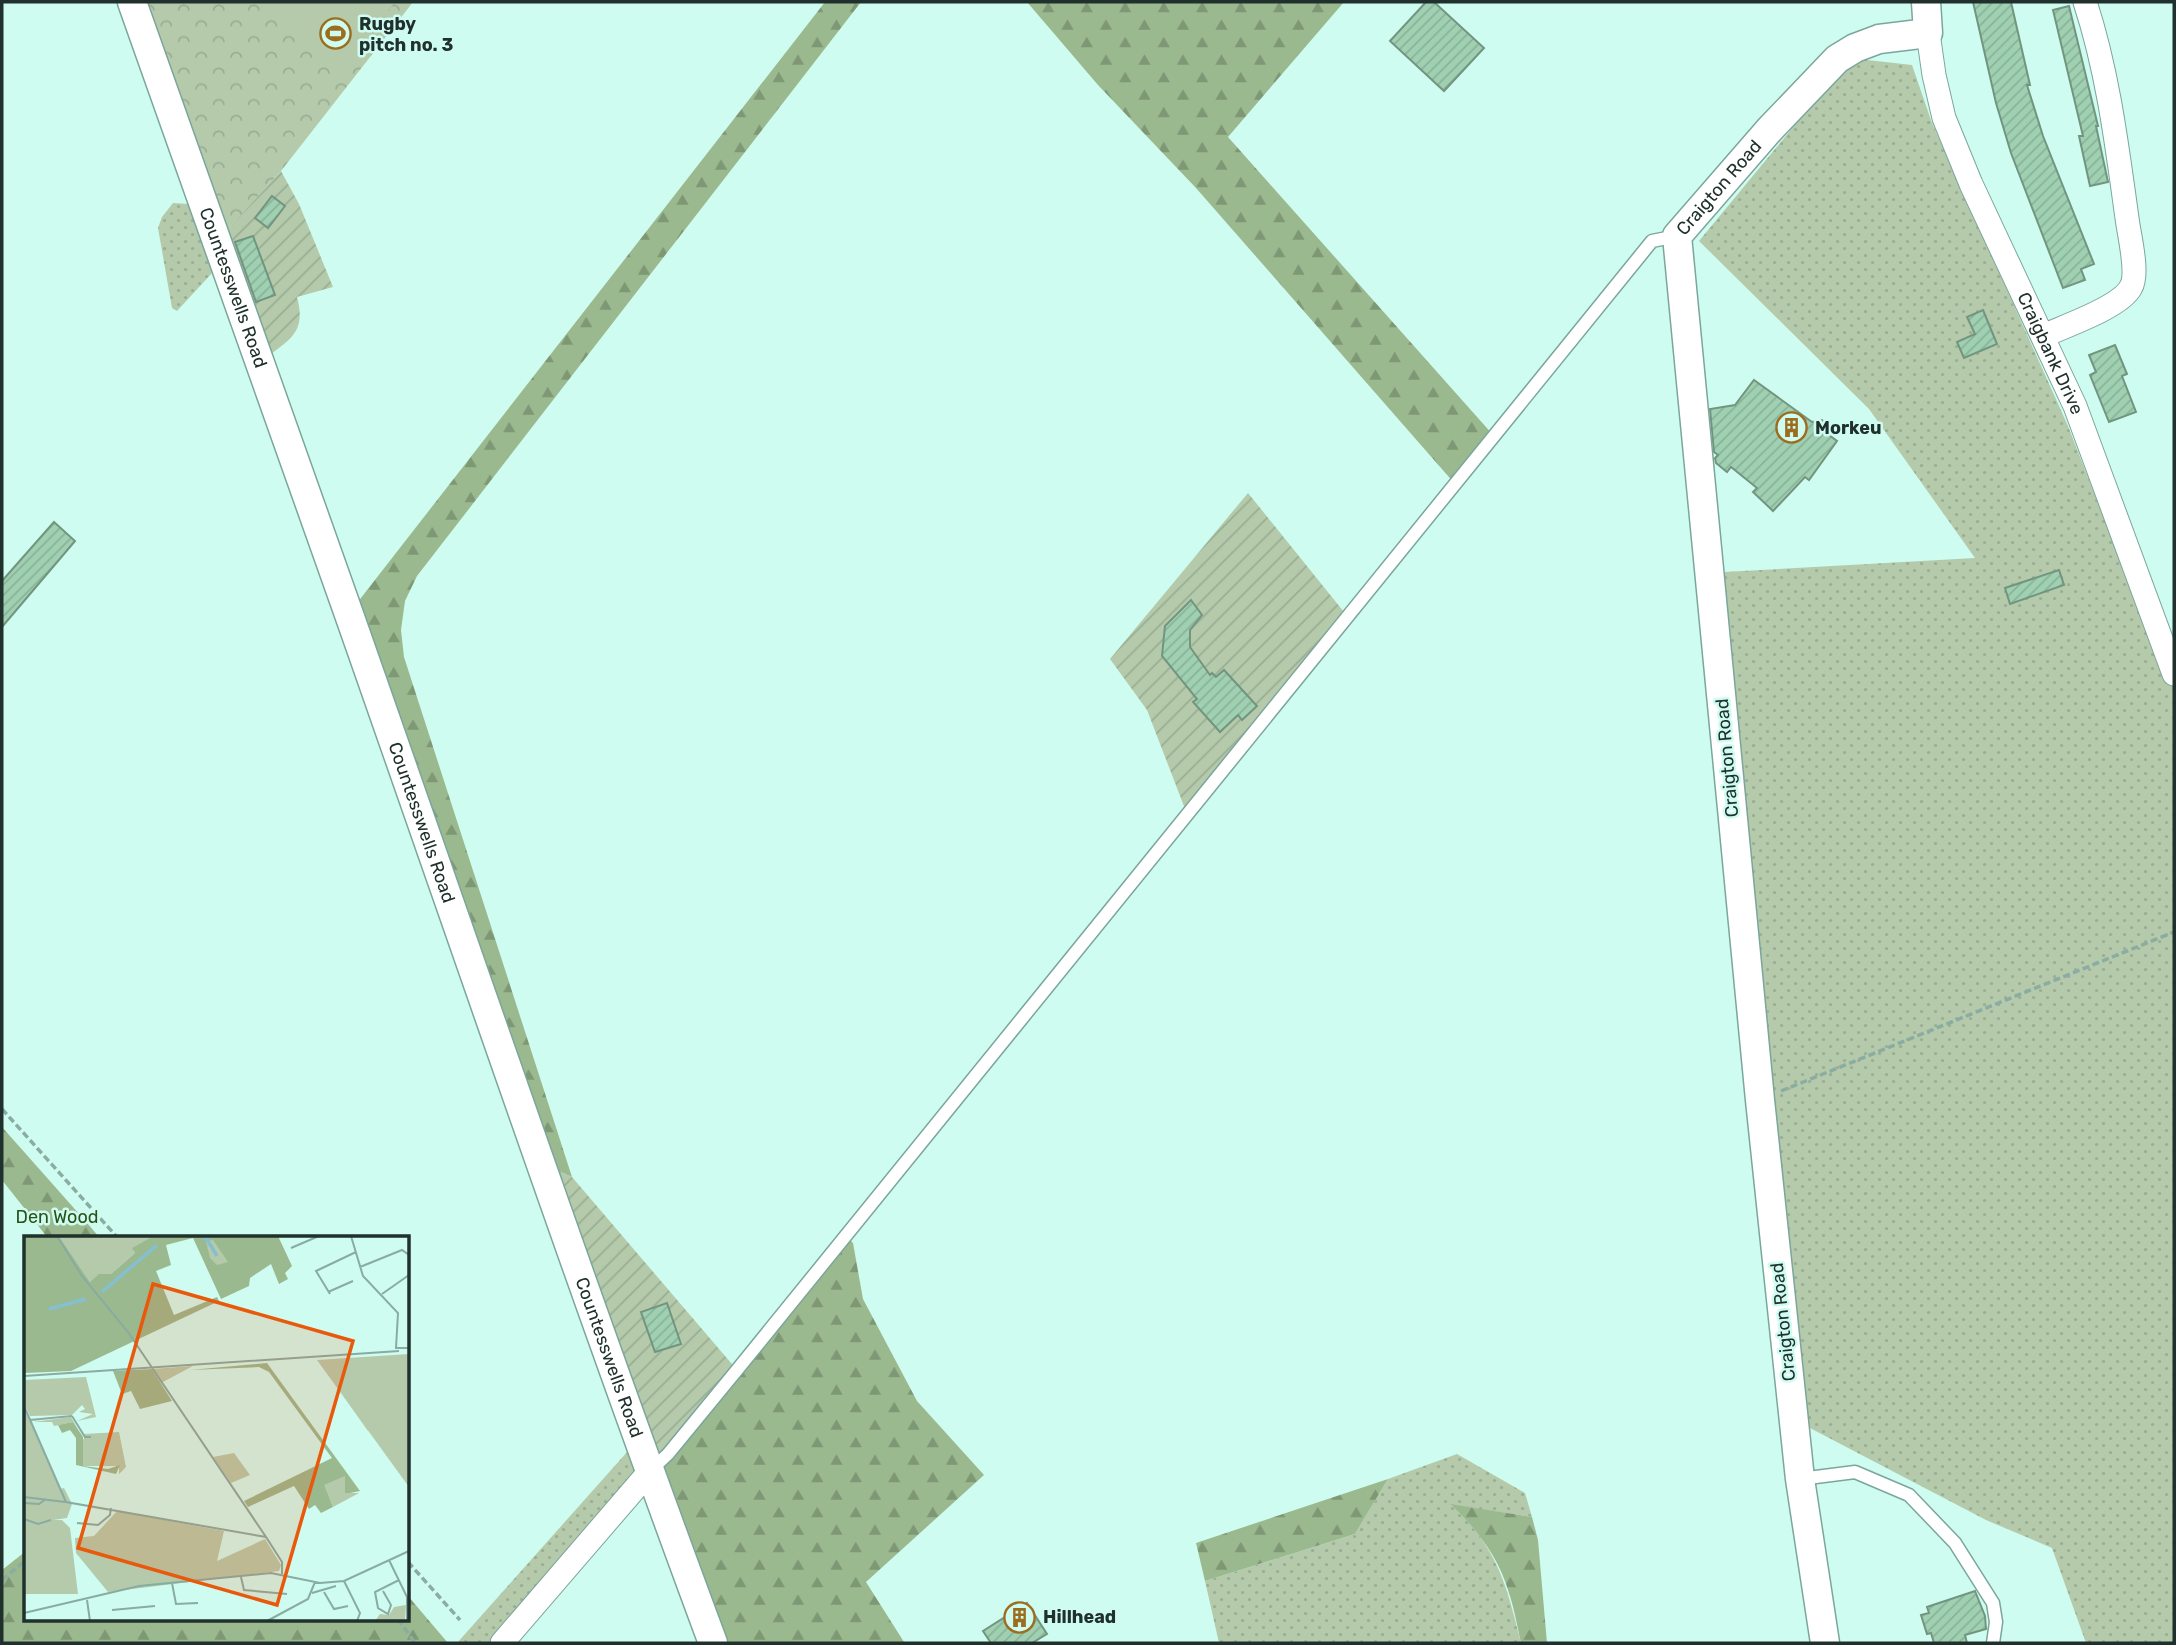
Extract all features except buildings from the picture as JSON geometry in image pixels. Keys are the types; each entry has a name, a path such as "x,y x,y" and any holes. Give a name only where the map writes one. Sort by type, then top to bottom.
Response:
{"street":[{"name":"Countesswells Road","path":"132,2 713,1643"},
{"path":"1926,2 1928,33"},
{"path":"2043,336 2112,305 2125,297 2133,284 2133,263 2118,150 2105,79 2085,2"},
{"name":"Craigton Road","path":"1825,1643 1800,1479 1760,1100 1677,236 1770,129 1837,59 1878,39 1928,33"},
{"name":"Craigbank Drive","path":"1928,33 1944,118 1970,184 2075,406 2174,674"},
{"path":"502,1643 650,1471"}],"lane":[{"path":"650,1471 668,1454 711,1402 1652,241 1677,236"},
{"path":"1800,1479 1855,1472 1909,1495 1955,1543 1993,1604 1996,1622 1993,1643"}],"path":[{"path":"1760,1100 2174,932"},
{"path":"2,1109 116,1236"},
{"path":"2,1580 24,1562"},
{"path":"410,1564 460,1620"},
{"path":"399,1620 415,1643"}],"green space":[{"path":"142,2 413,2 281,171 225,232"},
{"name":"Rugby pitch no. 3","path":"261,2 395,2 345,67"},
{"path":"825,2 861,2 417,576 405,601 401,630 404,657 572,1177 540,1163 357,603"},
{"path":"1027,2 1344,2 1228,137 1494,436 1455,484 1196,188 1098,85"},
{"path":"1858,59 1912,65 1932,123 2068,426 2103,516 2174,680 2174,1643 2086,1643 2052,1548 1986,1520 1808,1427 1735,735 1724,572 1975,558 1869,409 1699,241 1823,91"},
{"path":"281,171 299,204 333,287 297,297 300,318 295,333 267,357 225,232"},
{"path":"173,203 190,204 213,272 177,311 172,308 158,228 162,217"},
{"path":"1248,493 1348,617 1187,814 1147,710 1110,659"},
{"name":"Den Wood","path":"2,1127 98,1236 46,1236 2,1180"},
{"path":"540,1163 572,1177 737,1370 650,1471"},
{"path":"846,1236 853,1243 863,1299 917,1401 984,1475 866,1582 903,1643 712,1643 650,1471"},
{"path":"628,1451 638,1475 501,1643 457,1643"},
{"path":"1457,1454 1525,1493 1532,1517 1451,1505 1467,1520 1490,1552 1505,1585 1521,1643 1219,1643 1205,1581 1355,1534 1388,1479"},
{"path":"1388,1479 1355,1534 1205,1581 1196,1543"},
{"path":"1450,1504 1532,1517 1538,1540 1547,1643 1521,1643 1510,1596 1498,1565 1477,1532"},
{"path":"24,1553 24,1620 410,1620 410,1598 448,1643 2,1643 2,1570"}],"place":[{"name":"Rugby pitch no. 3","path":"336,34"},
{"name":"Morkeu","path":"1792,428"},
{"name":"Hillhead","path":"1020,1617"}]}
